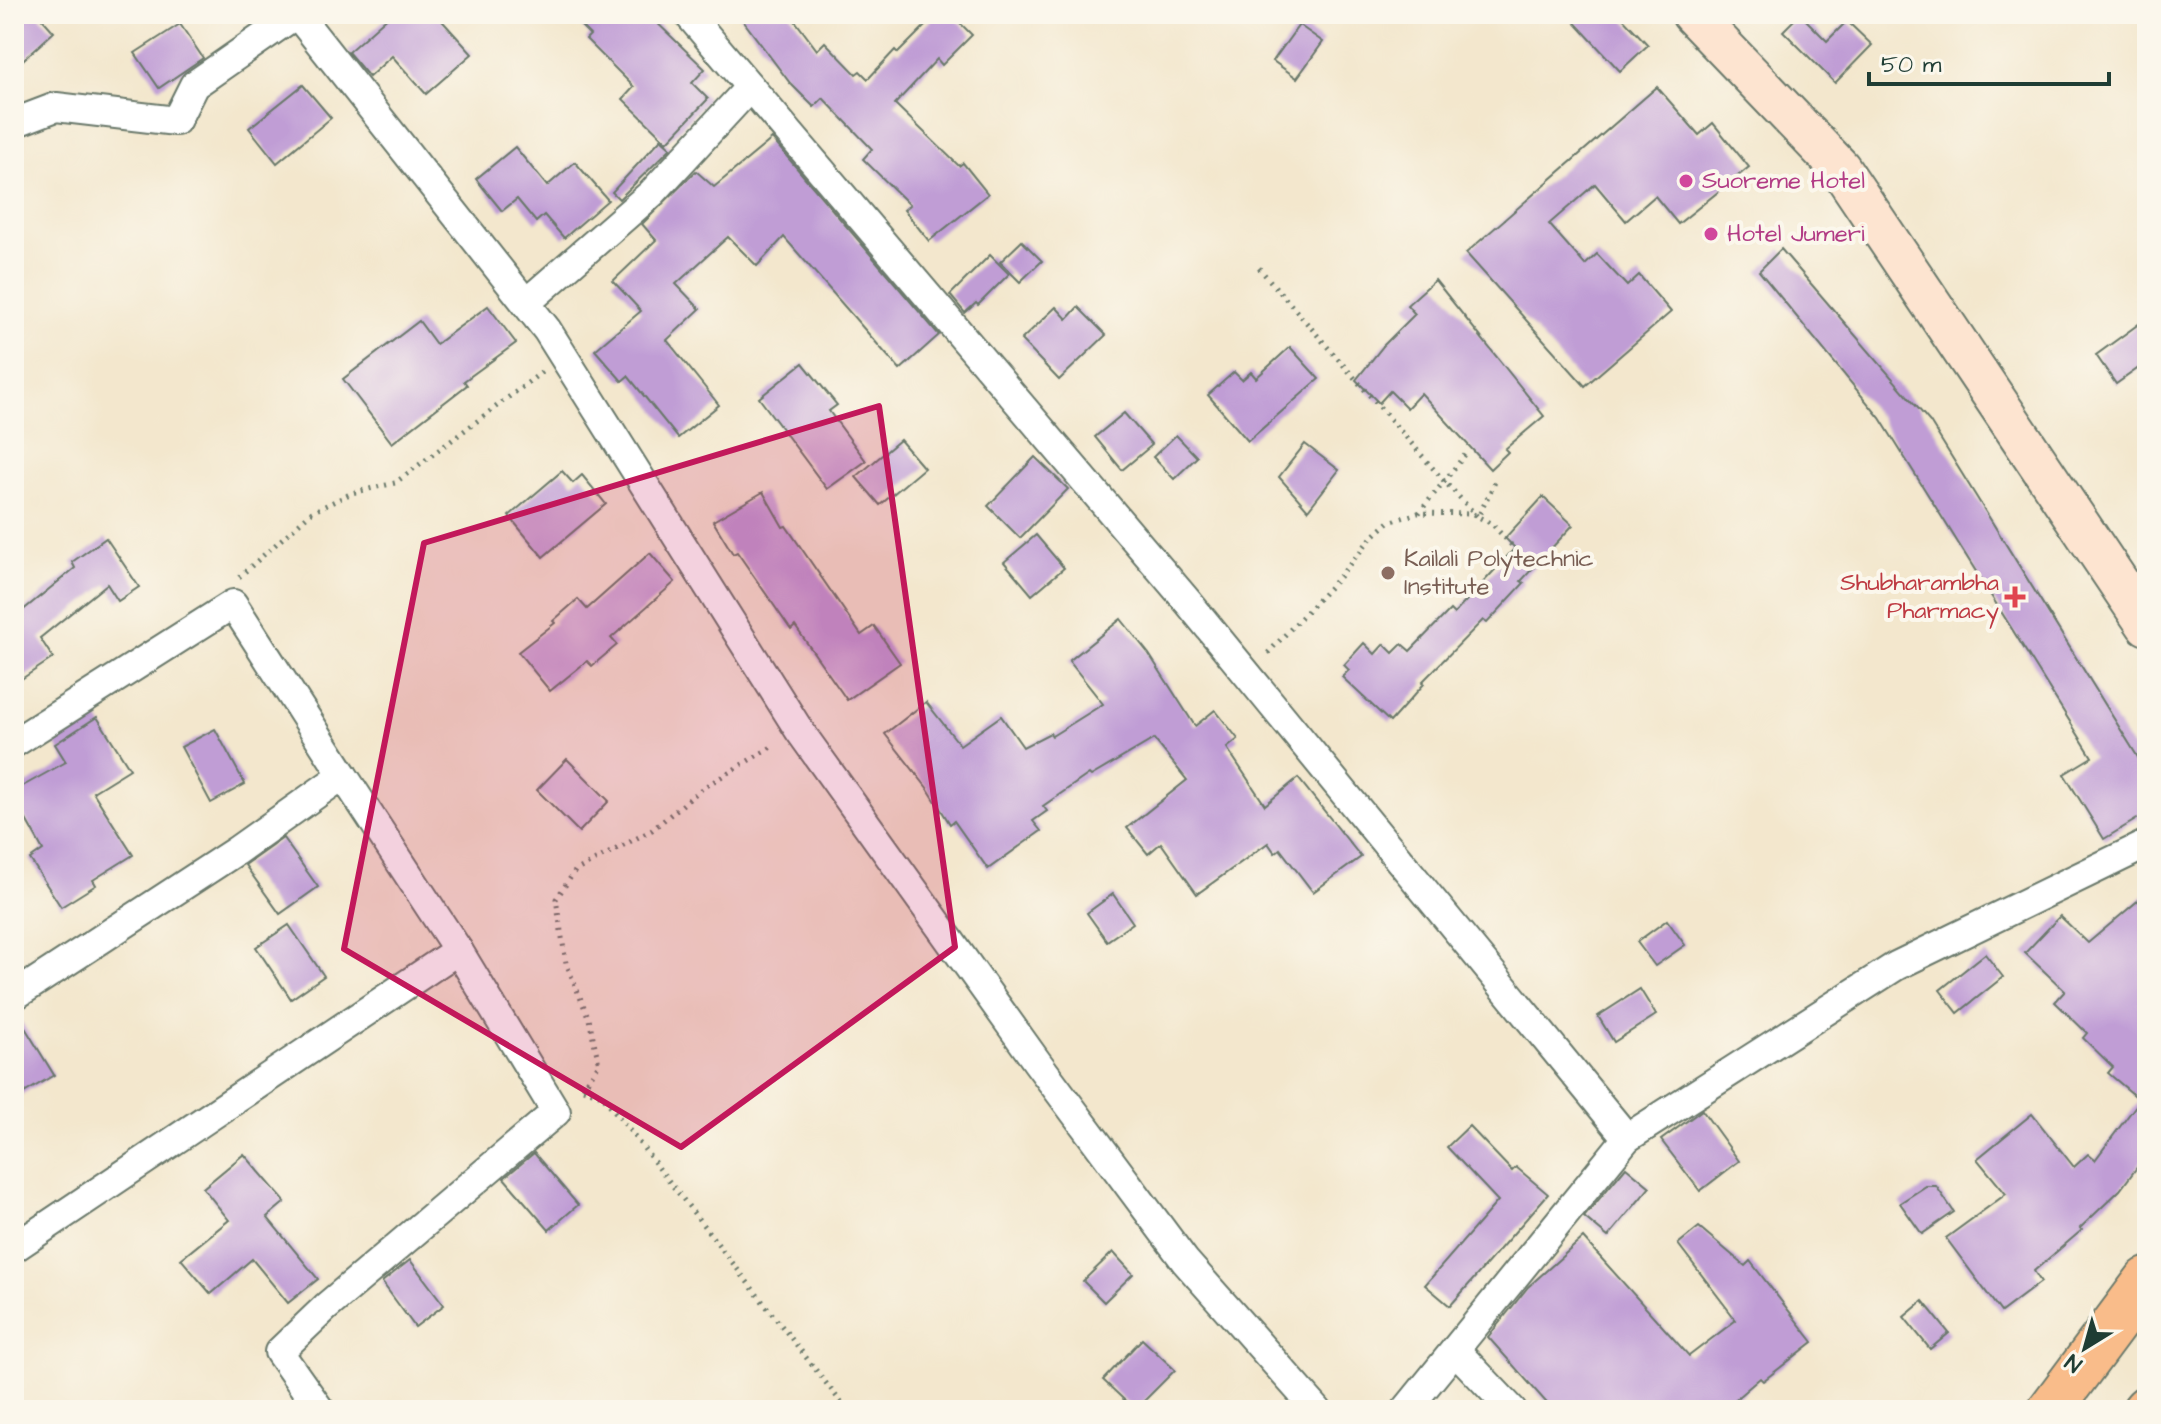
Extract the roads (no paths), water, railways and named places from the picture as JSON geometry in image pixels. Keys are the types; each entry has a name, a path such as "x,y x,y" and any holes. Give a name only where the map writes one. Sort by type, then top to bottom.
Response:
{"highway":[{"path":"2050,1410 2147,1280"}],"street":[{"path":"14,123 56,107 176,121 194,85 297,14 564,355 799,730 1037,1062 1185,1261 1317,1410"},
{"path":"688,14 1188,602 1627,1138"},
{"path":"1692,14 1840,168 2147,625"},
{"path":"526,303 652,193 750,87"},
{"path":"14,743 233,604 458,950 556,1112 326,1307 279,1352 320,1410"},
{"path":"14,996 236,851 343,775"},
{"path":"1406,1410 1627,1138 1896,966 2147,844"},
{"path":"14,1248 458,950"},
{"path":"1455,1350 1512,1410"}],"place":[{"name":"Suoreme Hotel","path":"1686,181"},
{"name":"Hotel Jumeri","path":"1711,234"},
{"name":"Kailali Polytechnic Institute","path":"1388,573"},
{"name":"Shubharambha Pharmacy","path":"2015,597"}]}
